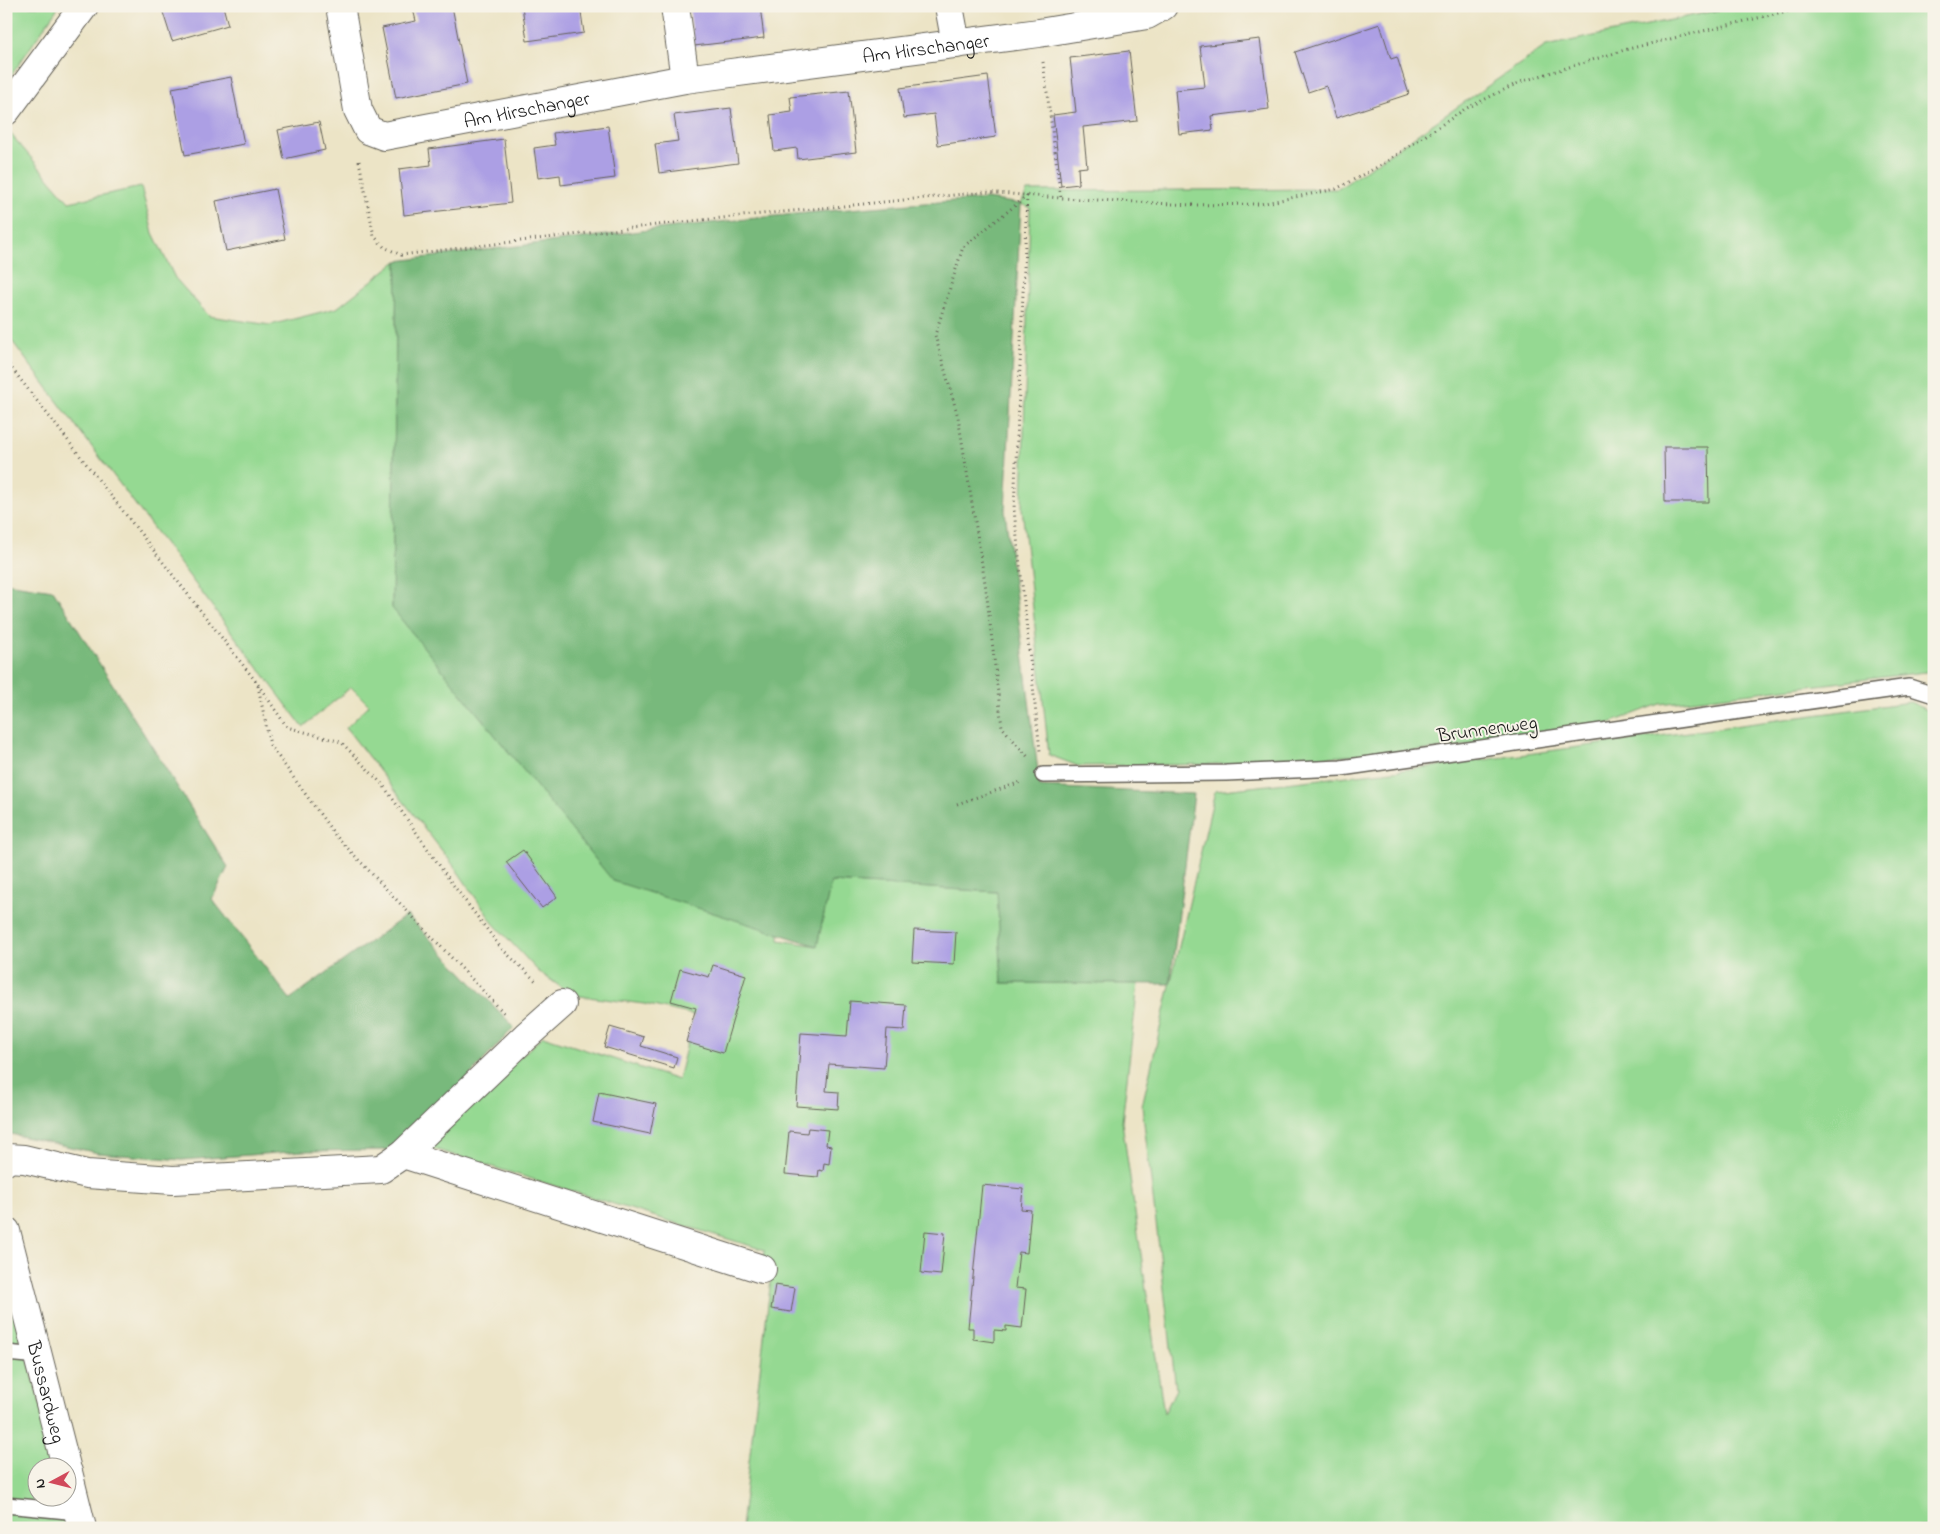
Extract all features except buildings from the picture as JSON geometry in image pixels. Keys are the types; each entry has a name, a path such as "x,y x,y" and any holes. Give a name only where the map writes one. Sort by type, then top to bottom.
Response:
{"street":[{"path":"6,110 84,6"},
{"path":"340,6 358,110 368,130"},
{"path":"675,6 685,78"},
{"path":"949,6 956,44"},
{"name":"Am Hirschanger","path":"368,130 384,136 685,78 1039,33 1147,15 1163,6"},
{"path":"6,1161 7,1158 24,1158 87,1174 173,1180 381,1169 403,1154 562,1004"},
{"path":"403,1154 762,1269"},
{"name":"Bussardweg","path":"6,1231 63,1456"},
{"name":"Bussardweg","path":"76,1506 80,1520"}],"lane":[{"name":"Brunnenweg","path":"1043,775 1226,773 1341,768 1909,687 1934,695"},
{"path":"6,1354 38,1356"},
{"path":"6,1505 80,1520"}],"path":[{"path":"368,130 358,155 374,236 384,247 401,255 691,221 985,192 1192,205 1260,204 1336,189 1383,164 1465,109 1520,82 1628,49 1808,6"},
{"path":"1039,33 1061,198"},
{"path":"1027,196 1014,510 1043,775"},
{"path":"1027,196 963,246 935,335 958,416 986,590 1002,727 1043,775"},
{"path":"6,361 257,683 288,727 341,742 383,785 451,882 501,948 562,1004"},
{"path":"257,683 270,745 335,836 526,1036"},
{"path":"958,804 1043,775"}],"green space":[{"path":"6,6 59,6 6,83"},
{"path":"1739,6 1934,6 1934,671 1660,704 1597,728 1441,749 1230,764 1078,766 1049,755 1022,508 1030,208 1021,204 1027,191 1338,189 1546,46"},
{"path":"9,132 69,202 141,187 153,233 175,278 209,316 270,325 337,308 397,261 392,608 779,934 779,940 817,946 831,882 998,892 1002,983 1138,984 1122,1122 1164,1414 1176,1389 1142,1106 1215,791 1446,765 1910,702 1934,713 1934,1528 741,1528 771,1279 763,1274 764,1250 424,1146 543,1036 678,1080 694,1015 644,1004 572,995 538,971 493,923 454,866 346,728 369,705 351,687 303,727 6,333 6,137"},
{"path":"987,199 1021,204 1005,511 1040,787 1194,794 1170,984 1002,983 997,892 831,882 817,946 613,881 392,608 397,261 765,217"},
{"path":"6,583 53,590 228,867 212,899 290,999 407,915 514,1027 420,1130 387,1150 303,1151 182,1160 98,1153 6,1133"},
{"path":"6,1279 54,1456 28,1456 28,1506 65,1506 70,1528 6,1528"}]}
